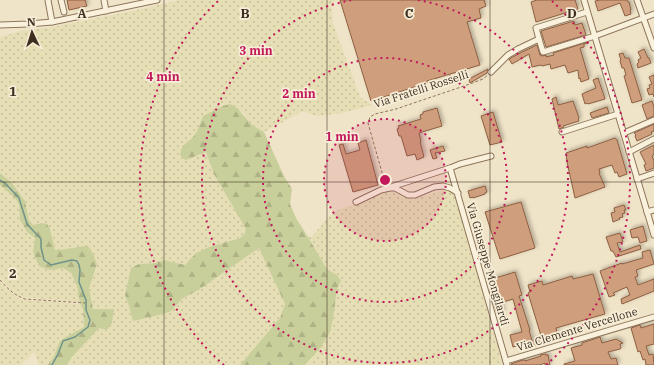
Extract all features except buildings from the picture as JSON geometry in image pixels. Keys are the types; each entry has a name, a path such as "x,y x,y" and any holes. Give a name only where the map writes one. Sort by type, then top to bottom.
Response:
{"street":[{"path":"48,0 52,22"},
{"path":"61,0 64,12"},
{"path":"104,0 106,11"},
{"path":"0,25 52,22 157,0"},
{"path":"584,0 654,235"},
{"path":"637,0 654,48"},
{"path":"587,12 536,28 543,52 595,36 654,14"},
{"path":"491,72 508,55 539,39"},
{"path":"562,132 618,114"},
{"path":"624,133 654,120"},
{"path":"629,152 654,139"},
{"path":"356,202 369,195 388,188 460,164 491,156"},
{"name":"Via Giuseppe Mongilardi","path":"450,168 507,363"},
{"path":"637,179 654,173"},
{"path":"388,188 395,188 408,195 415,195 434,187 443,186 450,188 458,194"},
{"path":"647,212 654,210"},
{"name":"Via Clemente Vercellone","path":"507,363 654,317"}],"path":[{"name":"Via Fratelli Rosselli","path":"388,188 368,122 370,117 375,114 396,110 467,85 483,78 491,72"},
{"path":"0,280 10,292 25,299 85,303"}],"shaded area":[{"path":"180,0 335,0 332,7 333,23 360,97 372,105 342,113 317,116 303,111 264,132 252,125 243,113 223,106 203,116 193,137 193,158 206,152 214,174 246,229 245,233 240,238 209,247 196,253 185,265 164,260 155,263 139,264 131,268 125,295 129,306 171,311 183,298 197,291 259,248 285,304 280,318 240,365 67,365 72,357 114,310 93,310 89,288 92,276 77,246 63,250 55,250 50,229 42,223 33,225 29,220 25,201 12,183 0,173 0,37 20,31 53,27"},
{"path":"0,185 14,197 19,204 20,220 27,232 35,238 33,252 50,270 63,268 71,273 77,286 80,302 19,296 0,278"},
{"path":"447,190 456,198 483,289 491,327 499,348 503,365 305,365 311,359 335,304 337,289 341,281 337,275 325,266 308,237 312,237 328,217 340,209 358,204 373,197 392,191 414,199"},
{"path":"0,282 18,298 23,300 81,304 83,310 84,328 62,339 48,365 39,365 34,352 21,365 0,365"}],"green space":[{"path":"230,104 237,108 252,125 264,132 284,176 292,189 290,204 296,218 325,266 337,275 341,281 337,289 333,319 329,334 321,347 305,365 240,365 280,318 285,304 259,248 197,291 183,298 171,311 163,314 133,321 125,295 131,268 139,264 155,263 164,260 185,265 196,253 209,247 240,238 245,233 246,229 214,174 206,152 185,160 180,155 184,146 196,132 203,116"},
{"path":"0,173 12,183 25,201 29,220 33,225 42,223 47,224 50,229 55,250 88,246 97,264 89,288 93,309 114,309 112,323 107,330 99,328 72,357 67,365 48,365 62,339 84,327 83,310 79,299 77,286 71,273 63,268 50,270 39,266 33,252 35,238 27,232 20,220 19,204 14,197 0,185"}],"waterway":[{"path":"0,180 6,184 19,198 27,224 41,239 44,260 51,265 72,260 77,261 79,265 79,282 86,300 86,310 90,320 88,327 75,337 63,341 52,365"}]}
